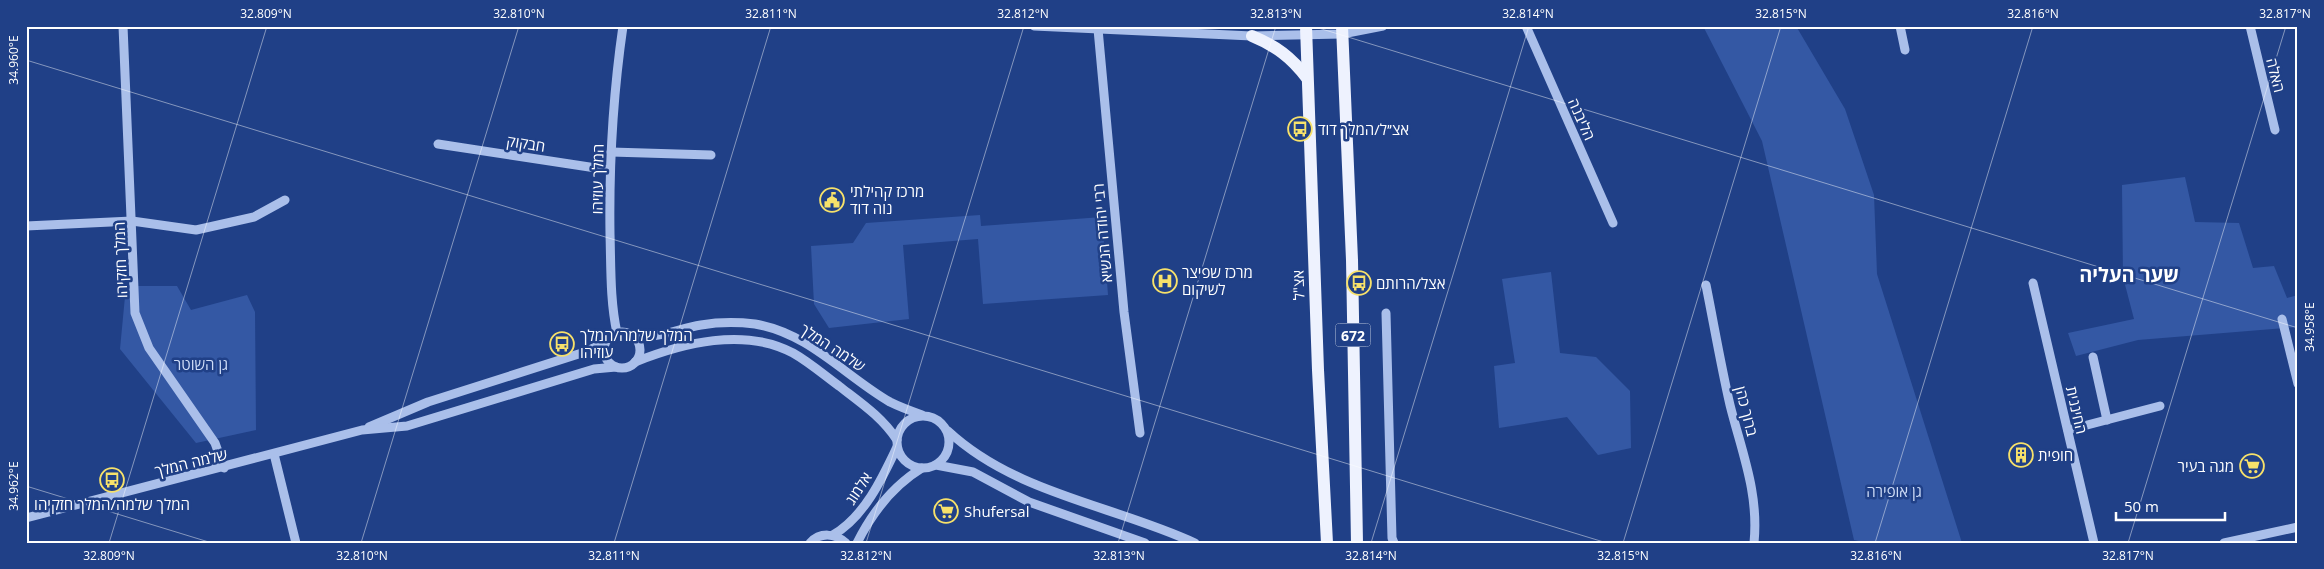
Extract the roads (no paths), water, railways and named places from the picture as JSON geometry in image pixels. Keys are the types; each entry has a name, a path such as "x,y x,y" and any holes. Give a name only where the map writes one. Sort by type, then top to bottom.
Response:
{"main road":[{"name":"672","path":"1342,30 1352,260 1357,543"},
{"name":"אצ\"ל","path":"1306,31 1327,543"},
{"path":"1252,36 1274,45 1287,54 1307,78"}],"street":[{"name":"המלך חזקיהו","path":"123,26 135,314 149,348 214,443 224,468"},
{"name":"המלך עוזיהו","path":"617,333 611,256 610,170 617,68 623,26"},
{"path":"1034,26 1252,36 1384,26"},
{"name":"הליבנה","path":"1526,26 1613,223"},
{"path":"1900,26 1905,50"},
{"name":"האלה","path":"2250,26 2275,130"},
{"name":"רבי יהודה הנשיא","path":"1098,29 1124,312 1140,434"},
{"name":"חבקוק","path":"438,144 610,170"},
{"path":"611,152 711,155"},
{"path":"26,226 132,221 196,230 254,217 286,200"},
{"name":"החיננית","path":"2033,283 2094,543"},
{"name":"ברוך כהן","path":"1706,285 1730,404 1755,498 1754,543"},
{"path":"1386,313 1392,538 1394,543"},
{"path":"2282,319 2298,384"},
{"name":"שלמה המלך","path":"634,337 651,338 701,325 720,323 756,324 771,328 806,343 888,401 922,415"},
{"path":"617,333 626,333 634,337 639,349 634,362 626,367 616,367 606,357 604,352 606,341 617,333"},
{"name":"שלמה המלך","path":"634,362 684,347 728,339 752,340 778,347 805,360 878,416 897,444"},
{"name":"שלמה המלך","path":"26,518 224,468 362,430 428,402 588,351 606,341"},
{"path":"2093,357 2107,420"},
{"name":"שלמה המלך","path":"362,430 407,426 594,369 616,367"},
{"path":"2068,430 2160,406"},
{"path":"1146,543 1036,505 973,472 936,465 922,468 906,462 897,444 905,423 922,415 938,419 948,431 979,456 1018,477 1055,492 1138,519 1195,543"},
{"path":"936,465 946,455 949,447 948,431"},
{"name":"אלמוג","path":"810,543 821,536 833,535 855,518 880,480 897,444"},
{"path":"274,454 296,543"},
{"name":"אלמוג","path":"857,543 894,489 905,478 922,468"},
{"path":"2224,543 2298,526"},
{"path":"833,535 846,543"}],"place":[{"name":"אצ״ל/המלך דוד","path":"1300,129"},
{"name":"מרכז קהילתי נוה דוד","path":"832,200"},
{"name":"מרכז שפיצר לשיקום","path":"1165,281"},
{"name":"אצל/הרותם","path":"1359,283"},
{"name":"המלך שלמה/המלך עוזיהו","path":"562,344"},
{"name":"חופית","path":"2021,455"},
{"name":"מגה בעיר","path":"2252,466"},
{"name":"המלך שלמה/המלך חזקיהו","path":"112,480"},
{"name":"Shufersal","path":"946,511"}],"district":[{"name":"שער העליה","path":"2129,274"}],"park label":[{"name":"גן השוטר","path":"201,364"},
{"name":"גן אופירה","path":"1894,491"}]}
